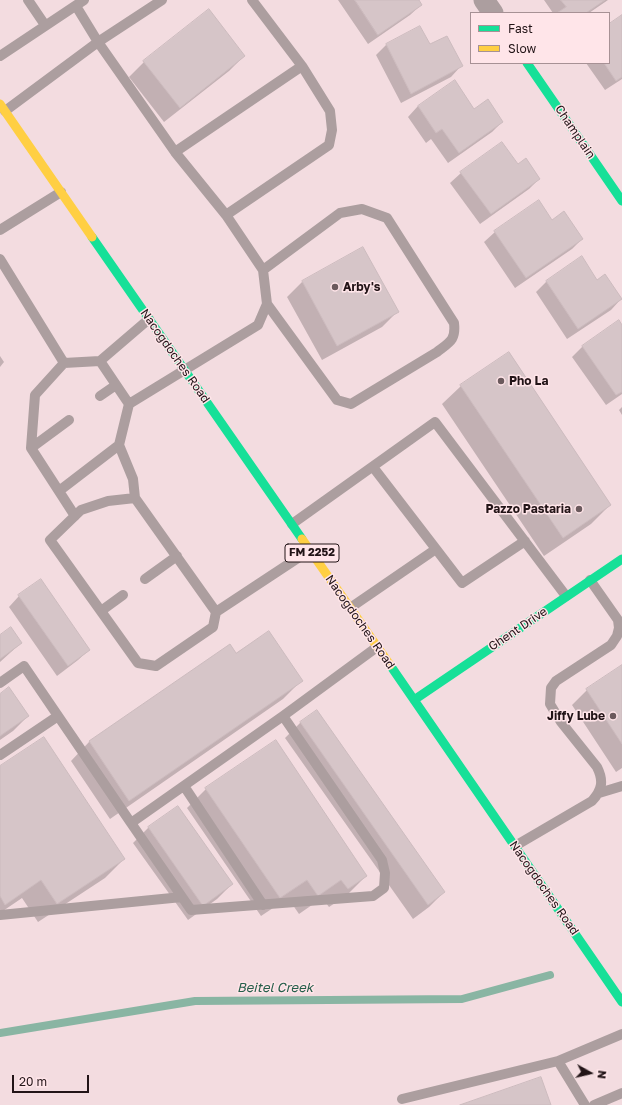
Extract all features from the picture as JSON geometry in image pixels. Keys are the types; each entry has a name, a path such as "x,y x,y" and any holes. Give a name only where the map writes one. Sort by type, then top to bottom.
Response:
{"main road":[{"name":"Champlain","path":"528,64 622,201"},
{"name":"Nacogdoches Road","path":"1,107 377,646 622,1002"},
{"name":"Ghent Drive","path":"414,700 622,558"}],"street":[{"path":"484,0 492,12"}],"lane":[{"path":"28,0 45,25"},
{"path":"1,107 162,0"},
{"path":"226,215 329,145 332,130 330,111 302,66 252,0"},
{"path":"0,56 80,3 98,42 175,152 226,215 263,270 267,304 337,400 350,404 437,352 450,342 455,333 454,322 387,218 362,209 340,213 263,270"},
{"path":"175,152 302,66"},
{"path":"0,230 61,192"},
{"path":"0,260 64,363"},
{"path":"216,612 135,498 134,479 119,445 129,404 258,325 267,304"},
{"path":"75,516 31,448 35,395 64,363 100,361 149,319"},
{"path":"100,361 129,404"},
{"path":"100,396 116,385"},
{"path":"31,448 69,420"},
{"path":"292,524 435,422 566,596"},
{"path":"59,491 119,445"},
{"path":"372,467 462,583 525,541"},
{"path":"135,498 108,501 82,510 50,540 138,663 156,666 213,627 216,612 310,550"},
{"path":"350,608 436,549"},
{"path":"145,579 177,556"},
{"path":"590,580 618,620 621,628 610,645 556,681 551,688 550,704 561,722 601,774 599,793"},
{"path":"101,611 123,595"},
{"path":"131,823 283,716 377,646"},
{"path":"0,683 24,666 191,910 373,896 384,888 385,873 382,860 283,716"},
{"path":"0,755 58,716"},
{"path":"184,786 263,905"},
{"path":"515,846 592,801 599,793 622,786"},
{"path":"0,914 182,897"},
{"path":"402,1099 558,1061 622,1034"},
{"path":"558,1061 585,1105"},
{"path":"594,1105 622,1093"}],"building":[{"path":"355,0 419,0 422,5 378,35"},
{"path":"561,0 605,0 587,12 558,12 566,7"},
{"path":"209,9 245,56 180,108 143,61"},
{"path":"622,15 622,77 616,81 605,64 610,64 610,23"},
{"path":"420,26 430,44 447,36 463,66 411,94 386,44"},
{"path":"455,80 474,109 488,99 503,122 459,153 442,129 436,133 418,106"},
{"path":"502,142 518,164 526,158 540,179 491,214 460,172"},
{"path":"539,200 552,220 564,211 583,239 526,278 494,231"},
{"path":"363,247 399,312 337,346 302,281"},
{"path":"582,256 597,280 605,274 622,299 578,329 546,281"},
{"path":"619,320 622,325 622,392 616,395 582,346"},
{"path":"509,352 611,505 563,538 460,385"},
{"path":"41,579 90,650 68,666 18,595"},
{"path":"11,627 22,643 0,659 0,635"},
{"path":"269,631 303,681 129,801 89,741 230,644 236,653"},
{"name":"Jiffy Lube","path":"622,665 622,744 586,689"},
{"path":"9,687 29,716 0,736 0,694"},
{"path":"317,710 445,892 428,905 300,722"},
{"path":"44,737 125,859 57,904 41,880 5,905 0,896 0,766"},
{"path":"276,740 367,876 348,889 341,880 318,896 307,880 280,898 205,788"},
{"path":"178,806 233,884 203,906 148,827"},
{"path":"541,1077 551,1105 460,1105"}],"waterway":[{"name":"Beitel Creek","path":"0,1033 195,1001 462,999 550,975"}],"traffic: fast":[{"path":"528,64 622,201"},
{"path":"92,237 302,539"},
{"path":"414,700 622,559"},
{"path":"390,665 622,1002"}],"traffic: slow":[{"path":"0,104 92,237"},
{"path":"302,539 390,665"}],"place":[{"name":"Arby's","path":"335,287"},
{"name":"Pho La","path":"501,381"},
{"name":"Pazzo Pastaria","path":"579,509"},
{"name":"Jiffy Lube","path":"613,716"}]}
